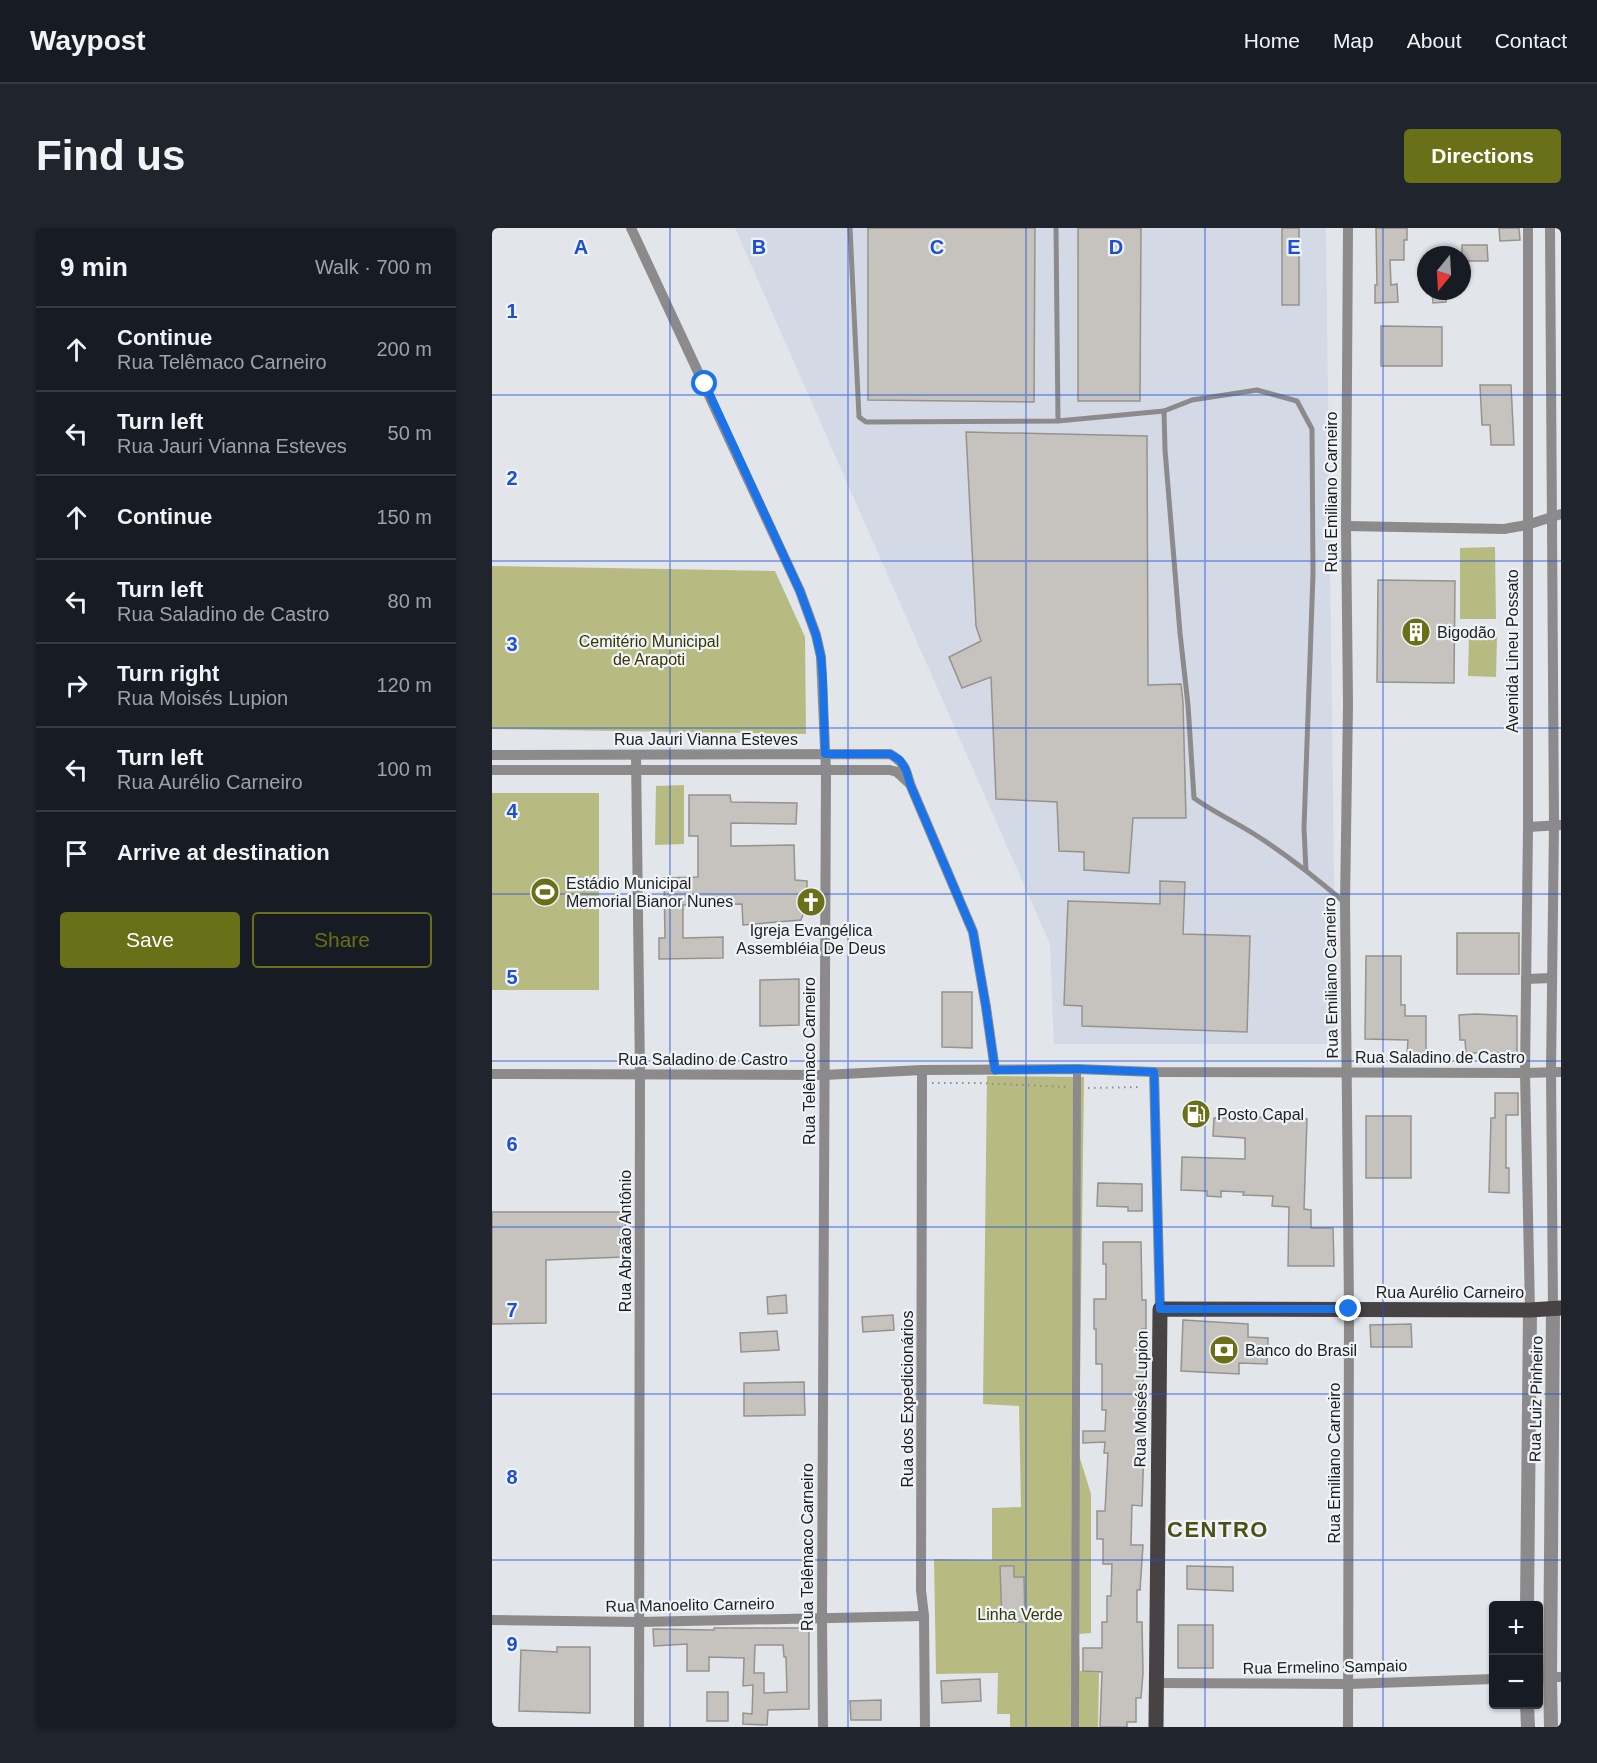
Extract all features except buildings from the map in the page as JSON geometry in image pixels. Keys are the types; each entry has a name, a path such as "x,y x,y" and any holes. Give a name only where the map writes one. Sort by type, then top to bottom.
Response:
{"main road":[{"name":"Rua Aurélio Carneiro","path":"1160,1309 1530,1310 1557,1308"},
{"name":"Rua Moisés Lupion","path":"1156,1727 1160,1309"}],"street":[{"name":"Rua Telêmaco Carneiro","path":"631,228 800,591 816,635 821,657 826,771 823,1727"},
{"name":"Rua Emiliano Carneiro","path":"1348,228 1346,526 1348,704 1345,903 1349,1309 1348,1727"},
{"name":"Avenida Lineu Possato","path":"1526,1073 1528,228"},
{"path":"1550,228 1556,357 1557,825 1552,978 1556,1071"},
{"path":"1346,526 1504,529 1527,525 1557,515"},
{"name":"Rua Jauri Vianna Esteves","path":"492,755 890,754 900,760 910,784"},
{"name":"Rua Abraão Antônio","path":"636,755 640,1074 639,1727"},
{"name":"Rua Jauri Vianna Esteves","path":"492,770 890,770 897,772 910,784"},
{"path":"910,784 973,932 995,1070"},
{"path":"1528,828 1557,825"},
{"path":"1526,979 1552,978"},
{"path":"1075,1727 1077,1069"},
{"name":"Rua Saladino de Castro","path":"492,1074 824,1075 922,1070 1077,1069 1154,1072 1526,1073 1556,1071"},
{"name":"Rua dos Expedicionários","path":"922,1070 921,1590 924,1616 925,1727"},
{"name":"Rua Luiz Pinheiro","path":"1551,1727 1557,1308 1556,1071"},
{"name":"Rua Moisés Lupion","path":"1154,1072 1160,1309"},
{"name":"Rua Luiz Pinheiro","path":"1526,1073 1530,1310 1527,1601"},
{"name":"Rua Manoelito Carneiro","path":"492,1620 639,1622 924,1616"},
{"name":"Rua Ermelino Sampaio","path":"1156,1683 1348,1684 1489,1679"},
{"path":"1527,1709 1528,1727"}],"lane":[{"path":"850,228 859,417 866,422 1058,421 1164,411 1192,400 1257,390 1297,401 1312,429 1313,574 1304,828 1306,871"},
{"path":"1056,228 1058,421"},
{"path":"1164,411 1165,450 1194,798 1209,810 1254,834 1306,871 1345,903"}],"path":[{"path":"922,1083 978,1083 1076,1088 1154,1087"}],"shaded area":[{"path":"735,228 1326,228 1336,1044 1054,1044 1050,944"}],"green space":[{"path":"1495,547 1496,619 1460,619 1460,548"},
{"name":"Cemitério Municipal de Arapoti","path":"492,566 775,571 805,637 806,734 492,729"},
{"path":"1469,636 1497,637 1496,677 1468,676"},
{"path":"684,785 684,844 655,845 656,786"},
{"name":"Estádio Municipal Memorial Bianor Nunes","path":"492,793 599,793 599,990 492,990"},
{"name":"Linha Verde","path":"987,1076 1084,1077 1079,1455 1091,1494 1091,1633 1079,1634 1080,1671 1099,1673 1098,1727 1010,1727 1010,1714 997,1714 998,1673 936,1674 934,1559 992,1560 992,1508 1021,1507 1019,1406 983,1404"}],"place":[{"name":"Bigodão","path":"1416,632"},
{"name":"Estádio Municipal Memorial Bianor Nunes","path":"545,892"},
{"name":"Igreja Evangélica Assembléia De Deus","path":"811,902"},
{"name":"Posto Capal","path":"1196,1114"},
{"name":"Banco do Brasil","path":"1224,1350"}],"district":[{"name":"CENTRO","path":"1218,1529"}],"route":[{"path":"705,384 800,591 816,635 823,679 825,754 890,754 900,760 906,770 973,932 995,1070 1077,1069 1154,1072 1160,1309 1349,1309"}]}
